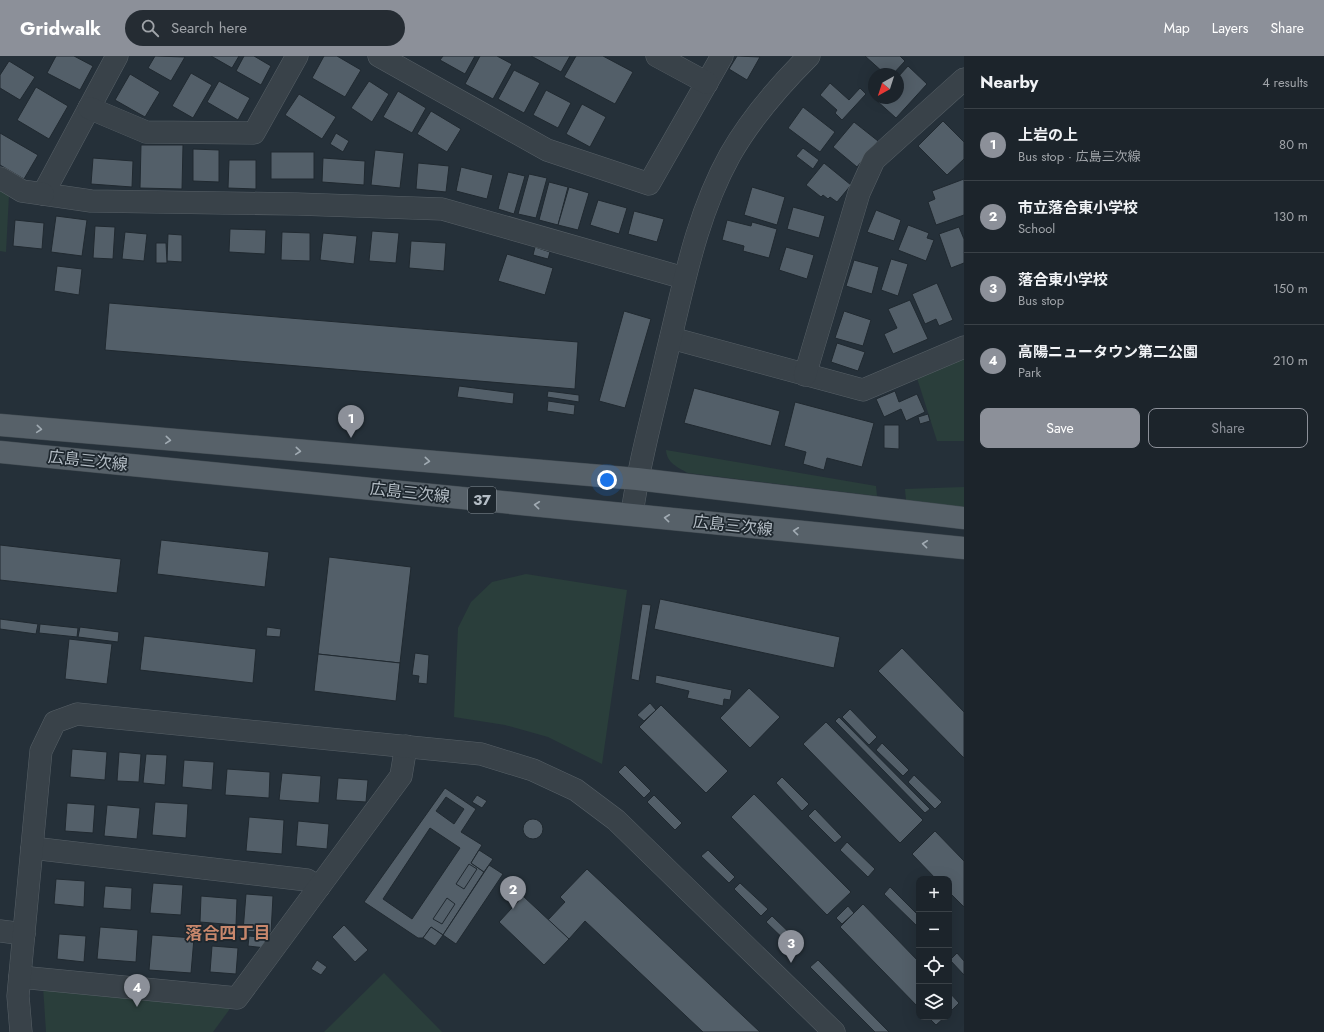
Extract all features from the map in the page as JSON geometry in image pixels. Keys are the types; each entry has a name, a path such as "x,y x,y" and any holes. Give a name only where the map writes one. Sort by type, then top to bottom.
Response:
{"main road":[{"name":"広島三次線","path":"0,425 637,479 964,518"},
{"name":"広島三次線","path":"0,452 964,548"}],"street":[{"path":"89,108 146,132 254,133 297,56"},
{"path":"380,56 547,150 649,184 722,56"},
{"path":"657,56 707,83"},
{"path":"632,514 637,479 684,278 708,202 730,156 751,122 776,89 809,56"},
{"path":"43,194 89,108 114,57"},
{"path":"805,375 859,193 874,160 963,80"},
{"path":"0,178 22,191 91,201 297,204 442,209 684,278"},
{"path":"671,338 863,390 964,347"},
{"path":"21,1032 18,996 41,751 55,722 77,714 480,754 533,770 576,790 616,820 834,1032"},
{"path":"20,977 237,998 401,776 406,746"},
{"path":"32,848 307,880 319,887"},
{"path":"0,931 24,934"}],"green space":[{"path":"0,190 9,195 6,252 0,251"},
{"path":"964,357 964,441 937,441 917,378"},
{"path":"666,450 876,486 877,496 688,473 676,467 670,461"},
{"path":"964,487 964,507 906,500 905,489"},
{"path":"526,574 627,590 602,764 548,737 505,725 454,717 458,628 471,602 492,582"},
{"path":"384,973 442,1032 324,1032"},
{"path":"43,986 231,1004 229,1010 213,1032 46,1032"}],"building":[{"path":"56,56 74,56 93,66 80,90 47,73"},
{"path":"155,56 185,57 171,81 148,68"},
{"path":"211,56 239,56 232,68"},
{"path":"244,56 254,56 271,66 261,85 236,71"},
{"path":"324,56 337,56 361,70 345,97 312,78"},
{"path":"443,56 475,56 465,74 440,60"},
{"path":"480,56 497,56 512,64 493,99 465,84"},
{"path":"531,56 570,56 561,72"},
{"path":"576,56 603,56 633,72 615,104 564,77"},
{"path":"737,56 760,57 747,80 729,69"},
{"path":"865,56 900,56 905,61 899,68 878,68"},
{"path":"9,61 35,77 20,100 0,88 0,75"},
{"path":"908,66 927,84 896,118 880,104 904,104 904,70"},
{"path":"514,70 540,83 524,113 498,99"},
{"path":"191,73 212,85 193,118 172,106"},
{"path":"130,74 160,92 145,117 115,100"},
{"path":"219,81 250,98 238,120 207,102"},
{"path":"369,81 389,94 372,122 351,108"},
{"path":"830,83 849,100 860,88 866,94 842,120 835,113 837,110 820,95"},
{"path":"36,87 68,106 49,139 17,120"},
{"path":"546,90 571,103 558,128 533,115"},
{"path":"398,91 426,108 412,133 383,117"},
{"path":"299,94 336,117 322,139 285,115"},
{"path":"582,104 606,117 590,147 566,134"},
{"path":"803,107 835,132 820,152 788,128"},
{"path":"431,111 461,129 447,152 417,134"},
{"path":"943,121 964,142 964,159 947,175 918,146"},
{"path":"854,122 878,141 857,167 833,147"},
{"path":"0,133 38,155 24,179 0,165"},
{"path":"336,133 349,141 343,152 330,144"},
{"path":"141,145 183,145 182,189 140,188"},
{"path":"803,148 819,160 813,169 796,156"},
{"path":"193,149 219,150 219,182 193,181"},
{"path":"375,150 404,153 400,188 371,185"},
{"path":"271,152 314,152 314,179 271,179"},
{"path":"93,158 133,161 132,187 91,184"},
{"path":"323,158 365,161 364,185 322,182"},
{"path":"229,160 256,160 256,189 228,188"},
{"path":"418,163 449,166 446,192 416,189"},
{"path":"824,163 851,185 837,202 830,197 828,199 823,195 821,197 806,185"},
{"path":"461,167 493,175 487,199 456,191"},
{"path":"508,172 525,176 514,214 498,209"},
{"path":"529,174 547,178 536,218 518,214"},
{"path":"964,179 964,215 936,225 928,202 935,199 932,191"},
{"path":"549,182 568,187 558,225 539,220"},
{"path":"569,187 589,193 578,230 558,225"},
{"path":"752,187 785,197 777,225 744,215"},
{"path":"598,200 627,208 619,234 590,225"},
{"path":"793,207 825,216 819,238 787,229"},
{"path":"876,210 901,220 894,241 867,232"},
{"path":"634,211 664,219 657,242 628,234"},
{"path":"56,216 87,220 82,256 51,252"},
{"path":"15,220 44,223 42,249 13,246"},
{"path":"727,220 751,226 752,222 777,229 769,258 743,251 744,246 722,240"},
{"path":"908,225 929,233 927,238 934,240 926,261 898,250"},
{"path":"95,226 115,227 113,259 93,258"},
{"path":"959,227 964,239 964,263 951,268 939,234"},
{"path":"230,229 266,230 265,254 229,252"},
{"path":"372,231 399,233 396,263 369,261"},
{"path":"125,232 147,234 144,261 122,259"},
{"path":"282,232 310,233 310,261 281,260"},
{"path":"323,233 357,236 354,264 320,260"},
{"path":"168,234 182,235 182,262 167,261"},
{"path":"411,241 446,243 444,271 409,268"},
{"path":"156,243 166,243 167,263 156,263"},
{"path":"535,247 550,252 548,259 533,255"},
{"path":"786,247 814,255 807,279 779,270"},
{"path":"507,254 553,268 545,295 498,281"},
{"path":"891,259 908,264 898,296 881,290"},
{"path":"854,260 879,267 872,294 846,286"},
{"path":"57,266 82,269 79,295 54,291"},
{"path":"937,283 953,320 939,326 936,319 925,324 912,294"},
{"path":"910,300 928,339 893,354 884,334 897,328 888,309"},
{"path":"109,303 578,342 575,389 105,350"},
{"path":"624,311 651,319 625,408 599,401"},
{"path":"844,311 871,320 863,346 835,338"},
{"path":"837,343 865,352 858,371 831,362"},
{"path":"459,386 514,393 513,404 457,397"},
{"path":"694,388 780,411 771,446 684,423"},
{"path":"548,391 579,395 579,402 547,397"},
{"path":"895,391 899,402 917,394 925,412 906,421 901,409 884,417 876,399"},
{"path":"548,401 575,405 574,415 547,411"},
{"path":"795,402 874,423 862,467 827,458 824,470 803,464 806,452 784,446"},
{"path":"928,414 930,421 920,424 918,417"},
{"path":"884,425 899,425 899,449 884,448"},
{"path":"161,540 269,552 265,587 157,574"},
{"path":"0,545 121,559 117,593 0,580"},
{"path":"329,557 411,567 400,663 318,654"},
{"path":"660,599 840,637 834,668 654,629"},
{"path":"642,604 651,605 639,681 631,679"},
{"path":"0,619 38,624 36,634 0,629"},
{"path":"40,624 78,628 77,637 39,633"},
{"path":"80,627 119,632 118,642 78,637"},
{"path":"267,627 281,629 280,637 266,636"},
{"path":"144,636 256,649 253,683 140,670"},
{"path":"69,639 112,644 107,684 65,679"},
{"path":"902,648 964,712 964,758 878,671"},
{"path":"415,653 429,655 427,684 418,683 419,676 412,675"},
{"path":"318,654 400,663 396,701 314,691"},
{"path":"656,675 732,690 730,700 724,699 723,706 687,698 689,691 655,683"},
{"path":"749,688 780,717 750,748 720,718"},
{"path":"650,703 656,710 644,721 637,715"},
{"path":"661,705 728,771 706,793 639,727"},
{"path":"850,709 877,737 869,745 842,717"},
{"path":"839,717 930,809 925,813 835,721"},
{"path":"826,722 923,820 900,843 803,744"},
{"path":"882,743 909,770 903,776 876,750"},
{"path":"72,749 107,752 105,780 70,777"},
{"path":"119,752 141,754 139,782 117,781"},
{"path":"146,754 167,755 165,785 143,783"},
{"path":"184,760 214,762 212,790 182,787"},
{"path":"625,765 651,791 644,798 618,772"},
{"path":"227,769 270,772 269,798 225,795"},
{"path":"282,773 321,776 319,803 279,800"},
{"path":"914,775 942,802 935,809 908,782"},
{"path":"782,777 809,804 802,811 776,783"},
{"path":"338,778 368,780 366,802 336,800"},
{"path":"445,788 476,809 461,832 482,845 471,863 484,872 443,935 431,927 423,938 418,938 364,902","holes":["446,797 464,809 454,824 436,811","430,828 460,848 412,919 383,899"]},
{"path":"754,794 851,892 827,915 731,817"},
{"path":"477,795 487,801 482,808 472,802"},
{"path":"654,795 682,823 675,830 647,802"},
{"path":"155,802 188,804 186,838 152,835"},
{"path":"67,803 95,805 93,833 65,831"},
{"path":"107,805 140,808 137,839 104,836"},
{"path":"815,809 842,837 835,843 808,816"},
{"path":"249,817 284,820 282,854 246,851"},
{"path":"533,819 540,822 543,829 540,836 533,839 526,836 523,829 526,822"},
{"path":"298,821 329,824 327,849 296,846"},
{"path":"935,831 964,861 964,907 952,895 952,876 933,876 912,854"},
{"path":"847,842 875,869 868,877 840,850"},
{"path":"479,850 493,859 484,872 471,863"},
{"path":"708,850 735,877 729,883 701,856"},
{"path":"469,864 477,869 464,889 456,884"},
{"path":"489,865 503,874 456,944 443,935"},
{"path":"587,869 760,1032 703,1032 585,921 569,939 548,920 565,902 560,897"},
{"path":"56,879 85,881 84,907 54,904"},
{"path":"153,883 183,885 181,915 150,913"},
{"path":"740,883 768,909 761,916 734,889"},
{"path":"105,886 132,888 131,910 103,908"},
{"path":"890,887 916,913 916,925 884,894"},
{"path":"246,894 273,896 271,933 243,931"},
{"path":"201,896 237,899 236,925 200,922"},
{"path":"523,896 569,939 544,965 499,922"},
{"path":"447,898 455,904 442,924 433,919"},
{"path":"863,904 916,959 916,1005 840,927"},
{"path":"848,906 854,913 842,924 836,918"},
{"path":"772,916 799,942 793,948 766,922"},
{"path":"344,925 368,950 355,962 332,937"},
{"path":"100,927 138,930 136,962 97,959"},
{"path":"431,927 443,935 435,946 423,938"},
{"path":"187,928 203,930 202,937 186,936"},
{"path":"59,934 86,936 84,962 57,959"},
{"path":"152,935 194,938 191,973 149,970"},
{"path":"249,936 267,938 266,948 248,946"},
{"path":"212,946 238,948 236,974 210,972"},
{"path":"957,953 964,961 964,975 952,962 952,958"},
{"path":"317,960 327,967 321,975 311,969"},
{"path":"818,960 889,1032 875,1032 810,967"},
{"path":"952,995 959,1003 952,1010"},
{"path":"931,1020 942,1020 936,1025"}],"place":[{"name":"上岩の上","path":"351,438"},
{"name":"市立落合東小学校","path":"513,909"},
{"name":"落合東小学校","path":"791,963"},
{"name":"高陽ニュータウン第二公園","path":"137,1007"}],"district":[{"name":"落合四丁目","path":"228,933"}]}
